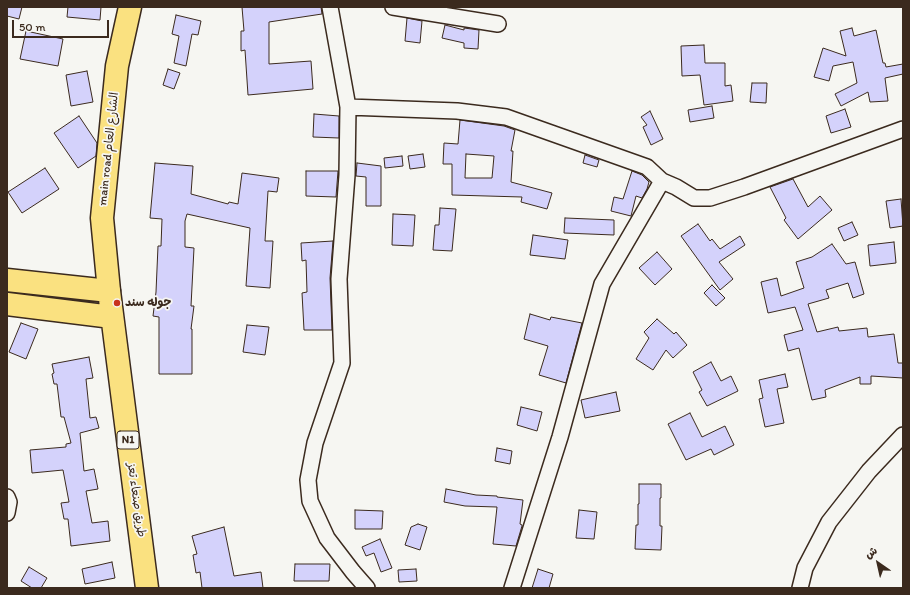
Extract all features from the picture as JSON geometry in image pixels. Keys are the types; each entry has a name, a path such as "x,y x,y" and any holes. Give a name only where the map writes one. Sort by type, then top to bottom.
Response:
{"main road":[{"name":"main road الشارع العام","path":"109,291 102,218 117,66 130,7"},
{"path":"7,280 109,291"},
{"name":"طريق صنعاء تعز","path":"109,291 147,588"},
{"path":"8,306 112,317"}],"street":[{"path":"330,7 348,107 347,175 339,279 342,362 315,443 308,480 310,500 327,538 352,572 367,588"},
{"path":"393,7 498,24"},
{"path":"348,107 457,111 506,117 647,167 662,181 676,187 694,198 710,198 821,160 903,129"},
{"path":"512,588 560,437 602,284 662,181"},
{"path":"800,588 805,568 829,522 869,471 903,435"},
{"path":"7,497 9,502 7,513"}],"building":[{"path":"7,7 22,7 19,19 7,16"},
{"path":"68,7 101,7 100,20 67,17"},
{"path":"242,7 321,7 322,14 269,22 269,64 311,61 313,89 248,95 245,50 241,51 241,31 244,31"},
{"path":"176,15 201,21 198,35 192,34 186,66 174,63 179,36 172,34"},
{"path":"407,18 422,21 420,43 405,41"},
{"path":"445,25 464,30 464,28 479,30 478,49 464,48 464,43 442,38"},
{"path":"852,28 854,36 876,30 883,63 885,63 886,67 903,64 903,74 885,78 888,101 870,102 868,92 841,106 835,94 857,83 853,62 833,66 829,81 814,77 823,48 846,56 840,31"},
{"path":"26,31 63,39 58,66 20,59"},
{"path":"704,45 705,63 725,63 725,86 731,85 733,101 704,105 700,75 682,76 681,46"},
{"path":"168,69 180,73 174,89 163,85"},
{"path":"87,71 93,102 71,106 66,75"},
{"path":"752,83 767,83 766,103 750,102"},
{"path":"712,106 714,118 690,122 688,110"},
{"path":"845,109 851,127 831,133 826,116"},
{"path":"650,111 663,139 651,145 643,127 647,125 641,117"},
{"path":"314,114 339,116 339,138 313,137"},
{"path":"79,116 97,143 96,156 78,168 54,133"},
{"path":"460,120 504,126 515,130 511,151 513,151 511,182 552,193 547,209 521,202 522,197 452,195 452,164 443,164 444,143 458,144","holes":["466,154 494,156 492,178 465,178"]},
{"path":"423,154 425,167 410,169 408,156"},
{"path":"585,155 599,160 597,167 583,163"},
{"path":"402,156 403,166 385,168 384,158"},
{"path":"155,163 193,166 191,194 228,204 229,202 238,204 242,173 279,178 277,192 268,191 265,241 273,241 270,288 246,286 250,228 187,214 185,221 185,247 194,248 191,306 194,306 191,329 192,374 159,374 159,317 153,316 156,292 158,246 161,246 162,219 150,218"},
{"path":"357,163 381,166 381,206 366,206 366,177 356,176"},
{"path":"45,168 59,189 22,213 8,192"},
{"path":"306,171 338,171 336,197 306,196"},
{"path":"632,171 642,175 649,182 647,189 642,198 636,196 631,216 611,211 614,197 623,199"},
{"path":"793,179 808,207 820,196 832,210 798,239 784,220 786,218 770,187"},
{"path":"901,199 903,226 890,228 886,201"},
{"path":"440,208 456,209 452,251 433,250 435,225 439,225"},
{"path":"393,214 415,215 413,246 392,245"},
{"path":"565,218 614,220 614,235 564,233"},
{"path":"852,222 858,235 844,241 838,228"},
{"path":"698,224 710,241 712,239 720,249 740,236 745,245 719,262 733,279 720,290 681,236"},
{"path":"533,235 568,240 565,259 530,255"},
{"path":"333,241 330,278 332,330 304,330 302,293 307,292 306,260 302,261 301,243"},
{"path":"894,242 896,263 870,266 868,245"},
{"path":"832,244 846,264 855,262 864,294 853,298 848,283 826,290 829,298 808,304 817,332 838,327 839,331 867,328 868,337 894,334 898,363 903,363 903,378 871,376 871,384 860,384 860,377 825,390 826,397 812,400 799,348 788,351 784,335 803,330 795,307 768,313 761,282 777,278 781,296 804,288 796,262 812,257"},
{"path":"657,252 672,269 655,285 639,268"},
{"path":"712,285 725,298 716,306 704,293"},
{"path":"530,314 550,320 551,317 582,323 566,383 539,375 548,346 524,339"},
{"path":"657,319 674,334 676,332 687,345 673,358 666,350 653,370 636,359 649,338 644,332"},
{"path":"21,323 38,329 26,359 9,352"},
{"path":"247,325 269,327 265,355 243,352"},
{"path":"89,357 93,378 86,379 90,418 96,417 99,428 80,433 84,471 94,469 98,489 86,491 92,523 108,521 110,541 71,546 68,519 64,519 61,503 69,502 63,470 32,473 30,450 66,447 66,444 71,443 64,417 61,417 57,384 54,384 52,374 54,373 52,364"},
{"path":"711,362 721,381 731,376 738,391 707,406 699,392 702,390 693,372"},
{"path":"785,374 788,387 777,389 784,423 765,427 759,399 763,398 759,380"},
{"path":"616,392 620,411 585,418 581,400"},
{"path":"521,407 542,412 537,431 517,425"},
{"path":"690,413 702,437 725,426 734,445 714,455 711,449 686,460 668,424"},
{"path":"497,448 512,451 510,464 495,461"},
{"path":"639,484 661,484 661,550 635,549 636,525 638,525"},
{"path":"446,489 476,495 497,496 523,500 520,524 522,526 516,546 493,544 497,507 465,506 444,502"},
{"path":"355,510 383,511 382,529 355,529"},
{"path":"579,510 597,512 594,539 576,538"},
{"path":"418,524 427,527 420,550 405,545 411,527"},
{"path":"224,527 234,576 261,572 263,588 202,588 200,572 196,573 193,555 197,554 192,536"},
{"path":"380,539 392,568 381,572 374,553 366,556 362,547"},
{"path":"112,562 115,578 85,584 82,569"},
{"path":"295,564 330,564 329,581 294,581"},
{"path":"29,567 47,578 41,588 32,588 21,581"},
{"path":"416,569 417,581 399,582 398,570"},
{"path":"538,569 553,574 549,588 532,588"}],"place":[{"name":"جوله سند","path":"117,303"}]}
